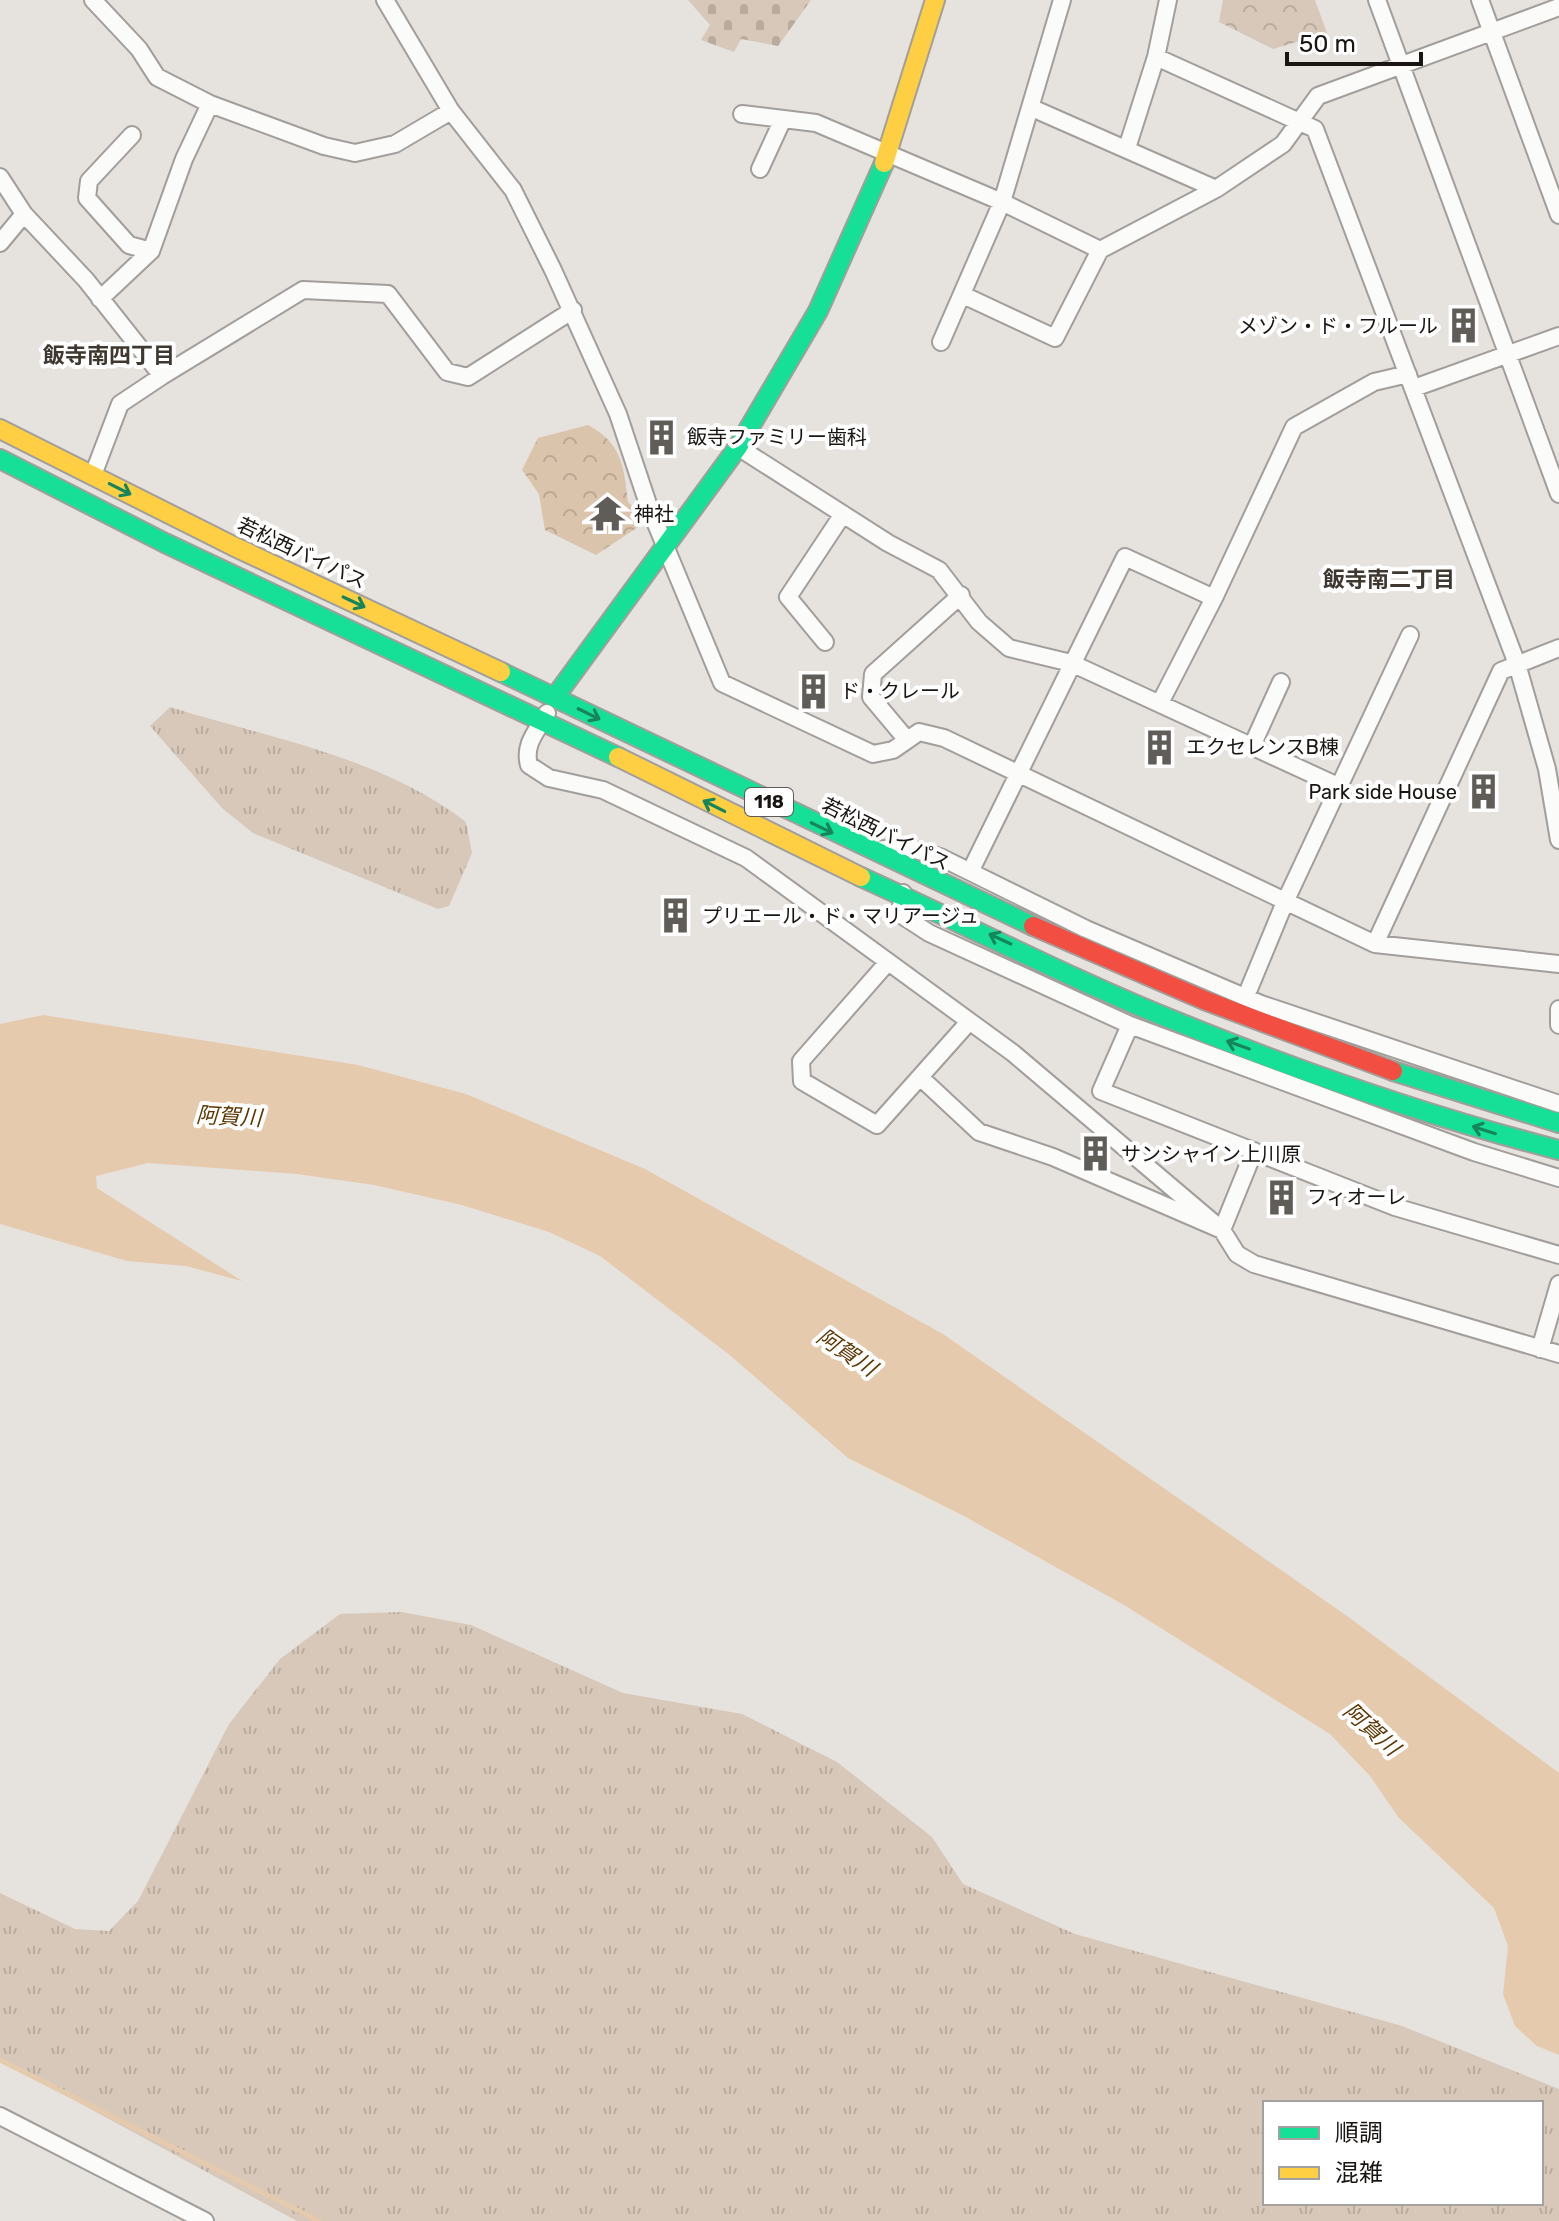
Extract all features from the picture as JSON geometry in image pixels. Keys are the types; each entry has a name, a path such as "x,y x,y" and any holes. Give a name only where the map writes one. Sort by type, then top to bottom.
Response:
{"main road":[{"path":"555,697 666,550 738,447 818,311 888,153 935,0"},
{"name":"若松西バイパス","path":"0,429 177,519 555,697 870,851 1078,946 1228,1009 1461,1096 1559,1123"},
{"name":"118","path":"0,459 165,543 544,719 788,843 903,893 1179,1023 1355,1088 1500,1135 1559,1150"}],"street":[{"path":"93,0 139,49 157,77 210,104 318,144 355,153 395,144 451,111"},
{"path":"385,0 451,111 513,190 573,310 618,414 666,550 722,683 873,754 893,750 919,732 927,732 1375,944 1559,964"},
{"path":"941,342 1002,202 1062,0"},
{"path":"1127,148 1156,57 1168,0"},
{"path":"1377,0 1559,494"},
{"path":"1480,0 1559,215"},
{"path":"963,295 1055,338 1100,250 1216,189 1283,144 1318,96 1559,7"},
{"path":"1156,57 1315,129 1517,664 1547,769 1559,840"},
{"path":"100,299 151,251 184,159 210,104"},
{"path":"1032,108 1216,189"},
{"path":"742,114 816,123 1002,202 1100,250"},
{"path":"760,169 783,119"},
{"path":"132,135 89,181 87,198 129,245 151,251"},
{"path":"0,177 24,214 100,299 162,376"},
{"path":"0,243 24,214"},
{"path":"93,475 120,404 303,290 388,294 447,372 468,377 573,310"},
{"path":"1160,703 1214,598 1294,427 1374,382 1411,381 1507,355 1559,336"},
{"path":"738,447 939,570 979,622 1009,648 1071,663 1340,787"},
{"path":"825,642 788,597 843,514"},
{"path":"971,870 1125,557 1214,598"},
{"path":"907,740 871,697 873,674 961,595"},
{"path":"1249,989 1285,902 1410,635"},
{"path":"1375,944 1501,671 1559,648"},
{"path":"1252,746 1281,682"},
{"path":"555,697 527,752 529,765 541,774 603,790 746,858 1013,1053 1222,1230 1237,1254 1254,1264 1559,1354"},
{"path":"870,851 905,847 971,870 1086,929 1261,1004 1559,1104"},
{"path":"903,893 900,914 929,933 1130,1025 1474,1152 1559,1178"},
{"path":"888,962 801,1061 802,1081 877,1125 968,1023"},
{"path":"1559,1009 1559,1025"},
{"path":"1086,1115 1101,1091 1130,1025"},
{"path":"920,1077 979,1132 1053,1157 1222,1230"},
{"path":"1101,1091 1395,1207 1559,1255"},
{"path":"1222,1230 1254,1151"},
{"path":"1540,1349 1559,1284"},
{"path":"0,2116 205,2221"}],"green space":[{"path":"688,0 811,0 778,46 741,39 734,52 701,40 710,25"},
{"path":"1223,0 1315,0 1327,33 1273,49 1219,22"},
{"path":"588,425 615,448 623,467 628,502 643,516 641,525 596,555 545,530 539,494 522,470 538,438"},
{"path":"170,707 362,765 433,800 466,822 472,853 449,906 438,909 253,833 222,808 150,726"},
{"path":"402,1612 471,1625 623,1693 742,1714 837,1762 932,1837 963,1884 1075,1934 1402,2026 1559,2089 1559,2221 297,2221 0,2060 0,1893 75,1929 109,1931 138,1901 229,1724 280,1659 340,1614"}],"water":[{"name":"阿賀川","path":"43,1015 358,1065 466,1094 645,1169 943,1334 1347,1616 1559,1773 1559,2055 1537,2046 1515,2026 1503,1994 1508,1946 1494,1908 1399,1818 1370,1776 1330,1734 1124,1605 962,1515 848,1458 731,1356 600,1256 549,1232 462,1205 374,1185 297,1174 148,1163 96,1176 97,1188 242,1281 186,1266 127,1261 0,1224 0,1024"}],"waterway":[{"path":"0,2060 319,2221"}],"traffic: fast":[{"path":"555,697 738,447 818,311 884,163"},
{"path":"0,459 165,543 618,757"},
{"path":"501,672 1033,926"},
{"path":"861,877 1100,989 1226,1041 1415,1108 1559,1150"},
{"path":"1393,1071 1559,1123"}],"traffic: slow":[{"path":"884,163 935,0"},
{"path":"0,429 233,546 501,672"},
{"path":"618,757 861,877"}],"traffic: jam":[{"path":"1033,926 1204,1000 1393,1071"}],"place":[{"name":"メゾン・ド・フルール","path":"1464,326"},
{"name":"飯寺ファミリー歯科","path":"661,437"},
{"name":"神社","path":"608,514"},
{"name":"ド・クレール","path":"814,691"},
{"name":"エクセレンスB棟","path":"1160,747"},
{"name":"Park side House","path":"1483,792"},
{"name":"プリエール・ド・マリアージュ","path":"676,916"},
{"name":"サンシャイン上川原","path":"1095,1154"},
{"name":"フィオーレ","path":"1281,1197"}],"district":[{"name":"飯寺南四丁目","path":"109,355"},
{"name":"飯寺南二丁目","path":"1389,579"}]}
